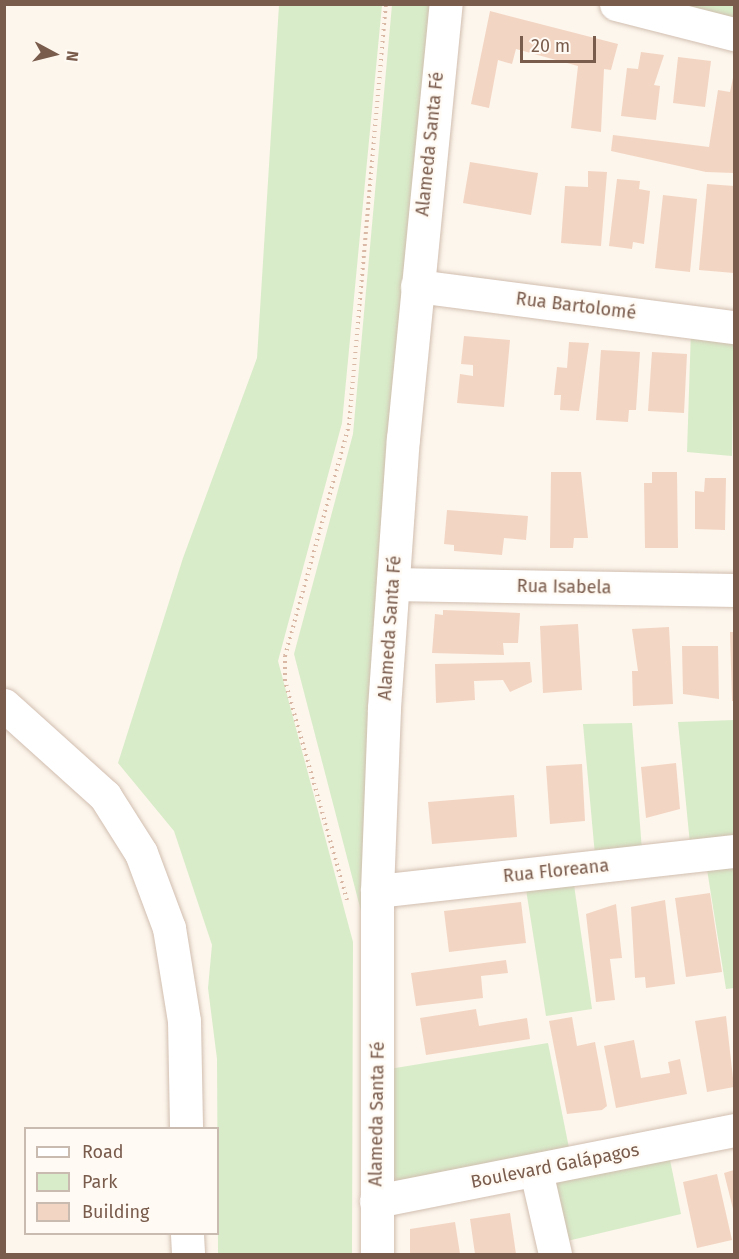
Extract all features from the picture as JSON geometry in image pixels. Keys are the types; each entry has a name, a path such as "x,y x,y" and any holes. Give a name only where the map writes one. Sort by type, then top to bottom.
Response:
{"street":[{"name":"Alameda Santa Fé","path":"377,1254 377,891 393,584 417,286 446,4"},
{"path":"616,4 735,34"},
{"name":"Rua Bartolomé","path":"417,286 735,327"},
{"name":"Rua Isabela","path":"393,584 735,590"},
{"path":"4,705 105,796 141,853 171,939 184,1021 186,1127"},
{"name":"Rua Floreana","path":"377,891 735,851"},
{"name":"Boulevard Galápagos","path":"376,1201 735,1130"},
{"path":"536,1171 555,1254"},
{"path":"187,1235 188,1254"}],"path":[{"path":"349,909 285,681 285,656 349,425 386,4"}],"green space":[{"path":"279,5 382,5 342,423 278,661 353,942 352,1254 218,1254 217,1059 208,988 212,945 174,831 118,763 183,558 257,358"},
{"path":"392,5 436,5 368,938 294,654 353,434"},
{"path":"661,5 734,5 734,23"},
{"path":"691,330 734,336 732,456 687,452"},
{"path":"734,720 734,839 690,844 678,722"},
{"path":"632,723 642,850 595,855 583,724"},
{"path":"734,860 734,988 726,989 706,863"},
{"path":"573,878 592,1009 546,1016 525,883"},
{"path":"548,1043 570,1153 389,1182 383,1070"},
{"path":"669,1155 681,1214 563,1242 555,1181"}],"building":[{"path":"490,11 618,44 611,70 604,69 601,132 571,128 578,66 516,49 512,64 498,60 489,108 471,104"},
{"path":"641,52 664,55 654,85 660,86 656,120 621,116 627,68 638,69"},
{"path":"678,57 711,61 705,107 673,103"},
{"path":"734,73 734,173 706,172 611,151 613,135 709,147 718,90 730,92"},
{"path":"470,162 538,173 531,215 463,203"},
{"path":"588,171 607,172 601,246 561,243 565,186 588,187"},
{"path":"617,179 640,181 639,189 650,191 644,244 633,242 632,249 609,246"},
{"path":"707,184 734,186 734,273 699,270"},
{"path":"663,195 697,199 690,272 655,268"},
{"path":"464,336 510,340 504,407 457,403 460,374 473,376 473,365 461,364"},
{"path":"569,342 589,343 579,411 560,410 561,395 554,395 557,367 567,368"},
{"path":"601,350 640,352 636,410 629,410 628,422 596,420"},
{"path":"652,352 687,354 684,413 648,411"},
{"path":"551,472 581,472 588,538 574,538 573,548 550,548"},
{"path":"652,472 677,472 678,548 645,548 644,483 652,483"},
{"path":"705,478 726,478 725,530 695,529 695,491 704,492"},
{"path":"447,510 528,516 526,540 504,538 502,555 454,551 454,545 444,544"},
{"path":"443,610 520,613 518,643 503,643 504,655 432,653 435,614 443,615"},
{"path":"578,624 582,690 543,693 540,626"},
{"path":"669,627 673,704 633,706 632,671 638,671 632,629"},
{"path":"730,632 734,632 734,701 732,701"},
{"path":"682,646 718,646 719,699 683,694"},
{"path":"530,662 532,682 510,692 503,680 474,681 475,700 436,703 435,664"},
{"path":"676,763 680,809 646,818 641,767"},
{"path":"582,764 585,821 550,824 546,766"},
{"path":"514,795 517,837 432,844 428,802"},
{"path":"710,893 722,972 686,977 675,898"},
{"path":"665,900 675,984 646,988 645,977 635,978 631,907"},
{"path":"521,902 526,943 449,952 444,911"},
{"path":"616,904 622,958 610,959 615,1000 596,1002 586,914"},
{"path":"506,960 508,973 481,976 483,998 416,1006 411,973"},
{"path":"476,1009 479,1026 527,1018 530,1039 426,1055 420,1018"},
{"path":"726,1016 734,1087 707,1092 695,1021"},
{"path":"572,1017 577,1046 595,1042 607,1106 602,1110 567,1114 549,1021"},
{"path":"634,1040 641,1078 670,1073 668,1062 680,1059 687,1094 616,1108 604,1046"},
{"path":"734,1170 734,1213 724,1173"},
{"path":"717,1174 732,1240 697,1248 683,1182"},
{"path":"510,1213 516,1254 475,1254 470,1219"},
{"path":"455,1222 460,1254 410,1254 410,1229"}]}
